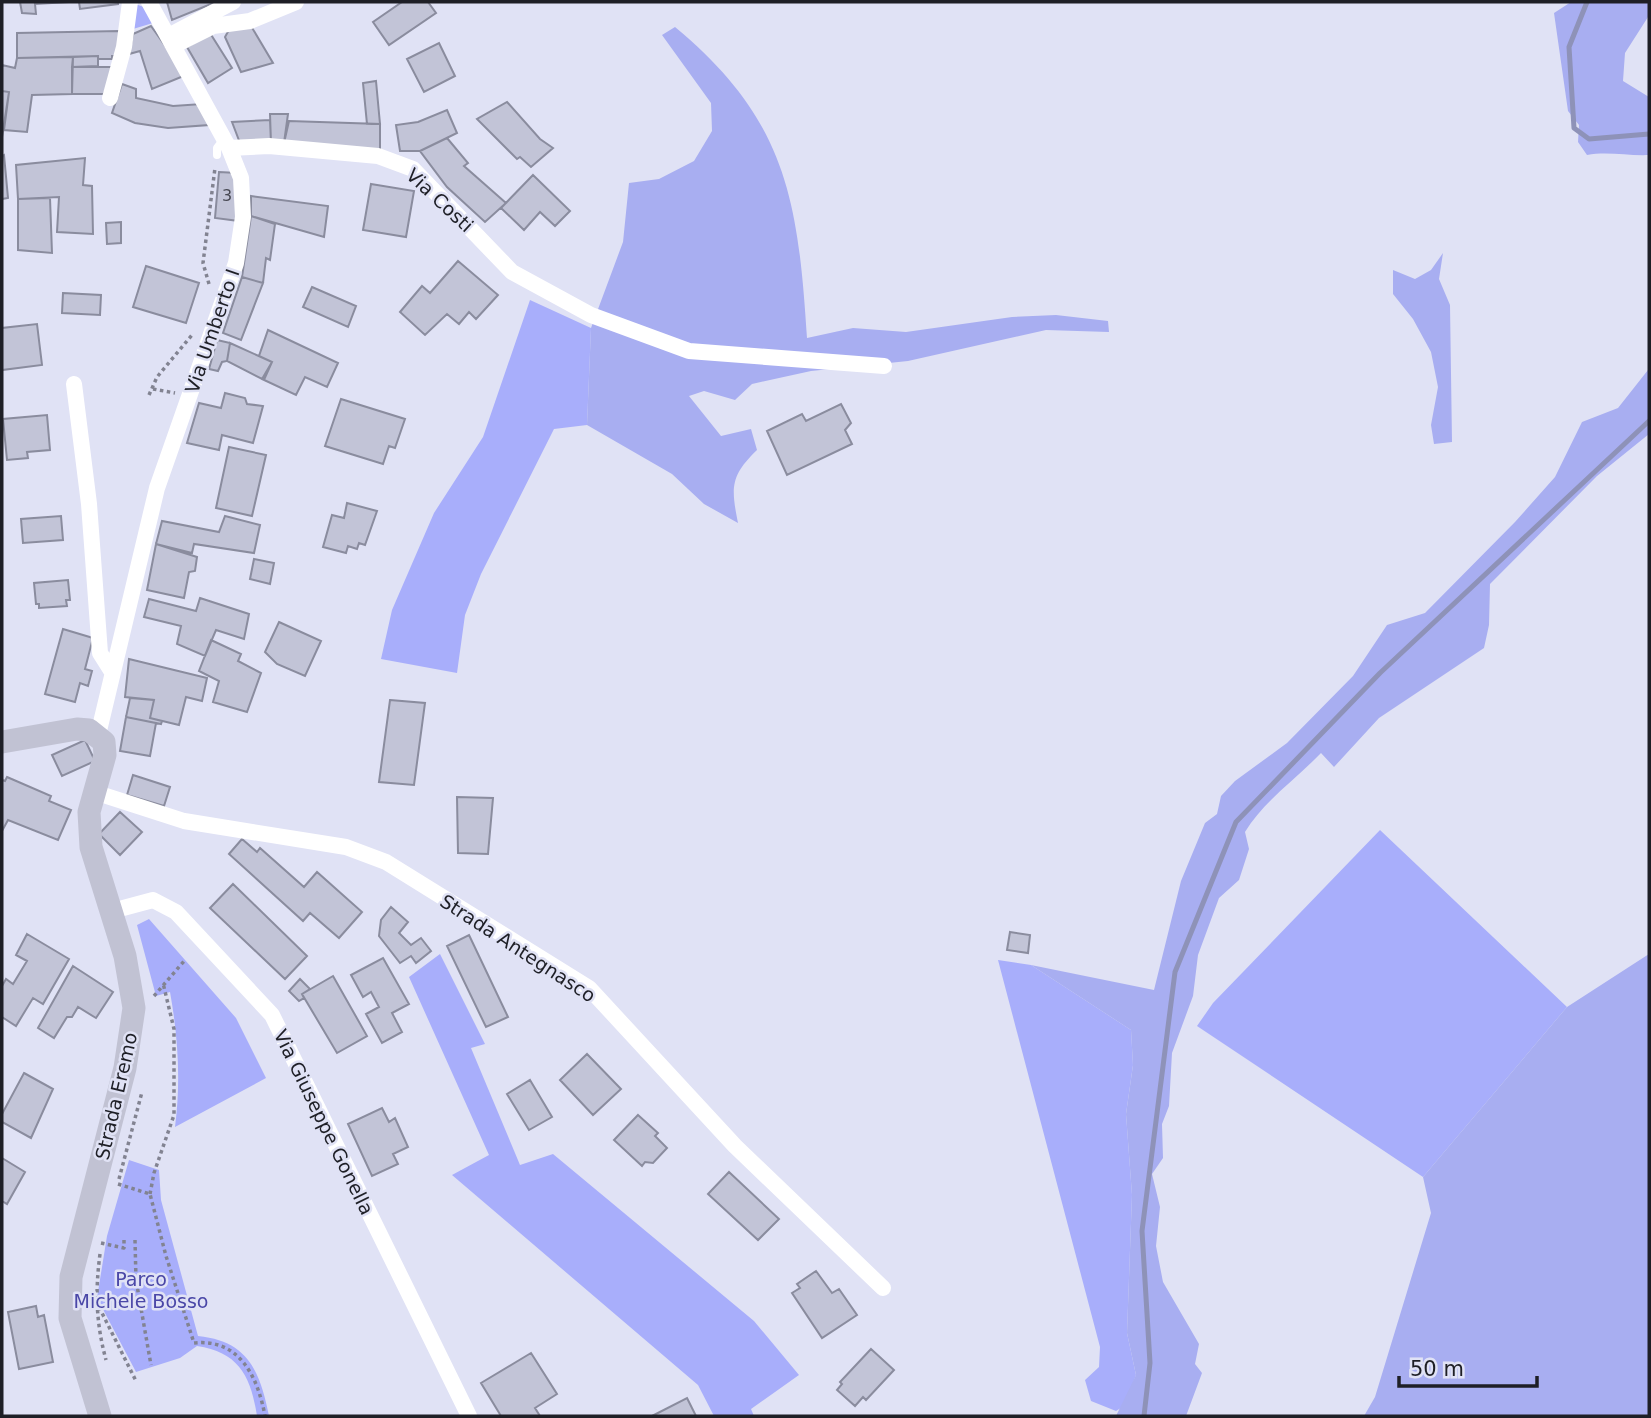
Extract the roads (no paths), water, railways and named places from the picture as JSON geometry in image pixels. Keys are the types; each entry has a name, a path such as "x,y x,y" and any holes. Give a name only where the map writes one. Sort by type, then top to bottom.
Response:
{"main road":[{"path":"2,742 77,729 98,735"},
{"name":"Strada Eremo","path":"98,735 104,742 104,755 89,812 91,847 125,956 134,1008 125,1069 71,1277 70,1318 100,1416"}],"street":[{"path":"110,98 124,47 130,2"},
{"name":"Via Umberto I","path":"98,735 157,488 236,263 243,217 241,178 149,2"},
{"path":"233,2 174,33 170,40 179,43 213,26 250,21 296,2"},
{"name":"Via Costi","path":"223,148 269,146 378,156 413,169 512,272 591,315 689,351 884,366"},
{"path":"74,384 99,617 100,653 112,672"},
{"name":"Strada Antegnasco","path":"94,792 184,821 346,847 376,859 589,988 735,1146 883,1288"},
{"name":"Via Giuseppe Gonella","path":"112,911 153,900 176,912 272,1015 469,1416"}],"waterway":[{"path":"1587,2 1569,47 1574,128 1589,139 1649,134"},
{"path":"1144,1416 1150,1363 1142,1231 1175,972 1236,822 1380,673 1649,421"}],"park label":[{"name":"Parco Michele Bosso","path":"141,1290"}]}
